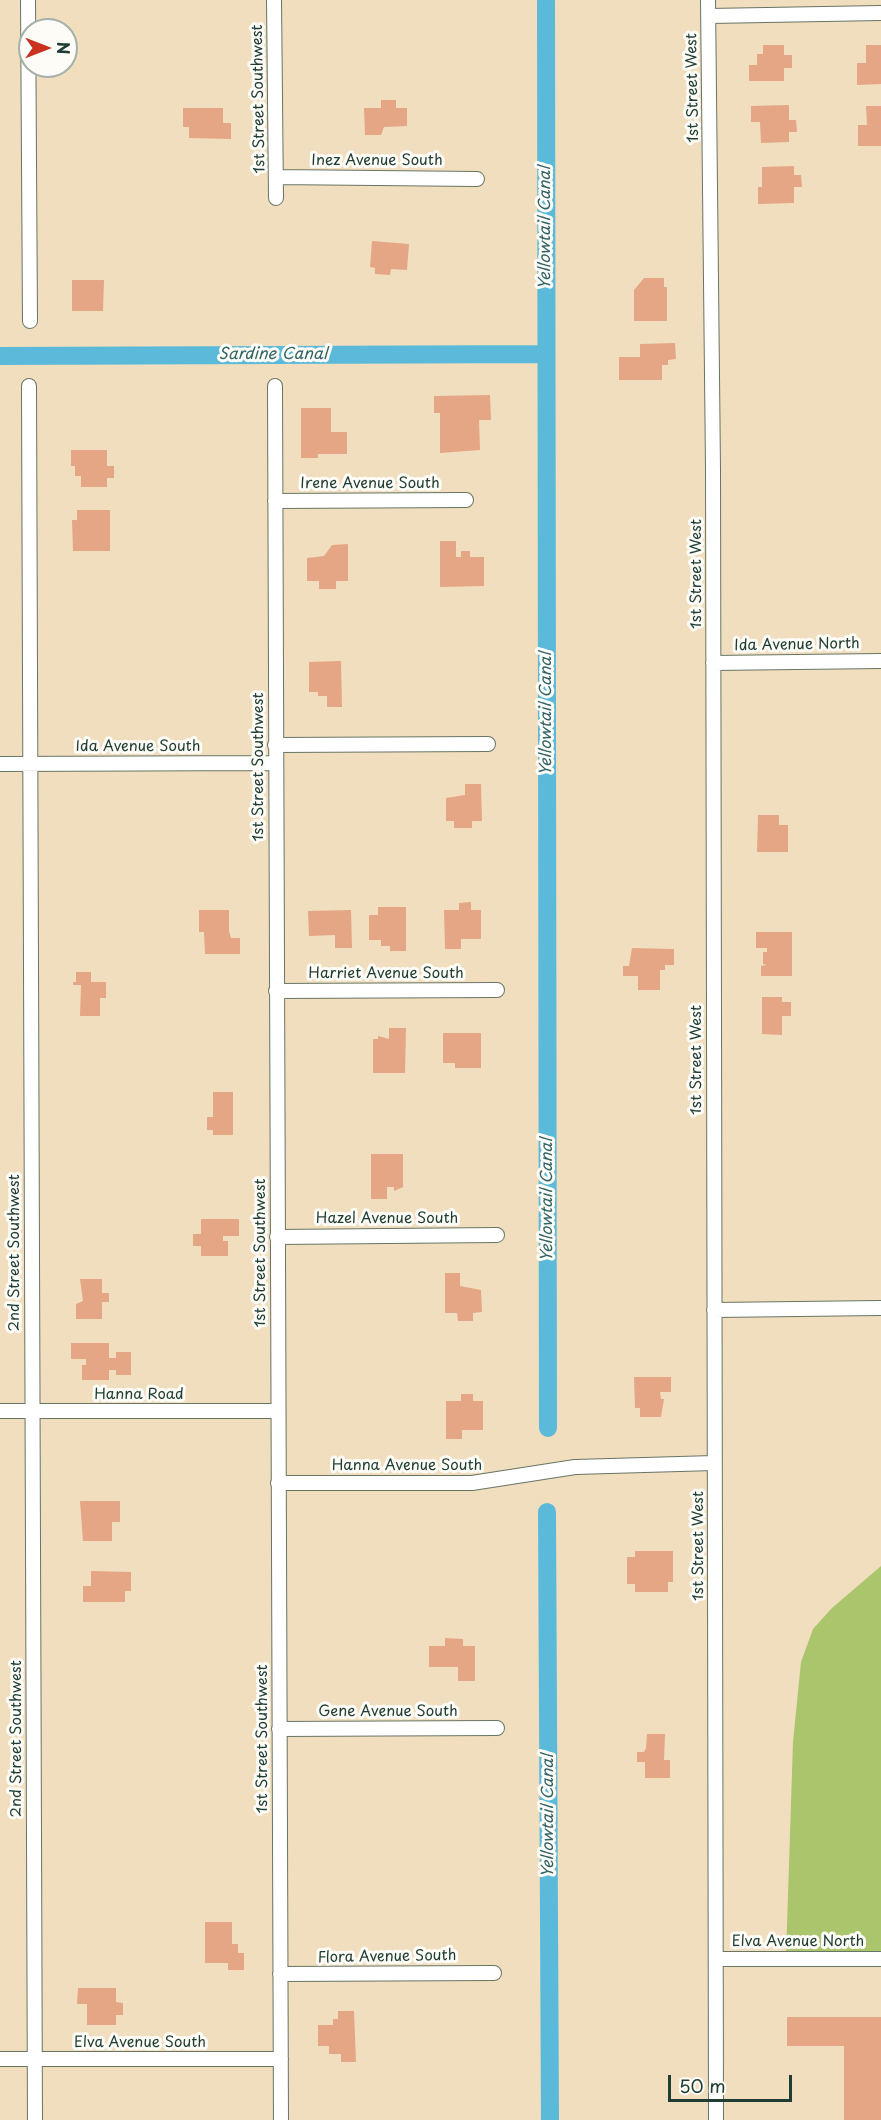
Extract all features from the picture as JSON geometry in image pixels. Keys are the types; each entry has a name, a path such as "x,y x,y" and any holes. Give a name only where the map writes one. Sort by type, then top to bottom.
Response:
{"street":[{"path":"28,0 30,321"},
{"name":"1st Street Southwest","path":"274,0 276,198"},
{"name":"1st Street West","path":"708,0 713,663 716,2120"},
{"path":"709,16 881,13"},
{"name":"Inez Avenue South","path":"276,177 477,179"},
{"name":"2nd Street Southwest","path":"29,386 35,2120"},
{"name":"1st Street Southwest","path":"275,386 281,2120"},
{"name":"Irene Avenue South","path":"275,501 466,500"},
{"name":"Ida Avenue North","path":"713,663 881,661"},
{"path":"275,745 488,744"},
{"name":"Ida Avenue South","path":"0,764 276,763"},
{"name":"Harriet Avenue South","path":"276,991 497,990"},
{"name":"Hazel Avenue South","path":"277,1237 497,1235"},
{"path":"714,1310 881,1308"},
{"name":"Hanna Road","path":"0,1412 278,1411"},
{"name":"Hanna Avenue South","path":"278,1483 472,1483 575,1467 714,1463"},
{"name":"Gene Avenue South","path":"279,1729 497,1728"},
{"name":"Elva Avenue North","path":"716,1959 881,1959"},
{"name":"Flora Avenue South","path":"280,1974 494,1973"},
{"name":"Elva Avenue South","path":"0,2060 281,2059"}],"green space":[{"path":"881,1566 881,1957 786,1957 793,1742 801,1662 813,1629 832,1608"}],"building":[{"path":"763,45 784,45 784,55 792,55 792,68 784,68 784,81 749,81 749,65 757,65 757,54 763,54"},
{"path":"866,45 881,45 881,84 857,85 857,63 866,63"},
{"path":"381,100 396,100 396,108 407,108 407,126 384,127 381,135 365,135 364,108 381,108"},
{"path":"789,105 789,120 796,120 797,132 789,132 789,142 761,143 760,122 751,122 751,106"},
{"path":"866,106 881,106 881,146 858,146 858,125 867,125"},
{"path":"183,108 223,108 223,123 231,123 231,139 189,138 189,127 183,127"},
{"path":"794,166 794,175 801,175 802,187 794,187 794,203 758,204 758,187 762,187 762,167"},
{"path":"372,241 409,244 407,270 391,269 390,275 375,274 375,268 370,267"},
{"path":"644,278 664,278 664,287 667,287 667,321 634,321 634,290"},
{"path":"72,280 104,280 103,311 72,311"},
{"path":"675,343 676,359 668,360 668,365 662,365 662,380 619,380 619,357 640,357 640,344"},
{"path":"490,395 491,420 479,420 480,450 440,453 440,413 434,413 434,396"},
{"path":"301,408 331,408 331,432 347,432 347,454 318,454 318,458 301,458"},
{"path":"71,450 107,450 107,466 114,466 114,478 107,478 107,487 81,487 81,476 75,476 75,466 71,466"},
{"path":"77,510 110,510 110,551 73,551 72,520 77,520"},
{"path":"440,541 456,541 456,557 461,557 461,551 470,551 470,557 484,557 484,586 440,587"},
{"path":"348,544 348,581 336,581 336,589 319,589 319,581 307,581 307,558 324,556 332,545"},
{"path":"341,661 342,707 327,707 327,696 318,696 318,692 309,692 309,662"},
{"path":"465,784 481,784 482,821 472,821 472,828 454,828 454,821 446,821 446,798 465,795"},
{"path":"758,815 779,815 779,825 788,825 788,852 757,852"},
{"path":"471,902 471,910 481,910 481,939 461,939 461,949 445,949 444,910 459,910 459,903"},
{"path":"378,907 406,907 406,951 390,951 390,946 381,946 381,940 369,940 369,915 378,915"},
{"path":"199,910 229,910 229,931 231,938 240,938 240,954 205,954 204,932 199,932"},
{"path":"351,910 352,948 335,948 335,935 309,936 308,911"},
{"path":"756,932 792,932 792,976 761,976 761,966 767,965 763,964 763,952 767,952 767,948 756,948"},
{"path":"632,948 674,949 674,965 665,965 665,970 660,970 660,990 638,990 638,976 623,976 623,966 629,966"},
{"path":"76,972 91,972 91,982 106,982 106,998 100,998 100,1016 80,1016 81,985 73,985 73,982 76,982"},
{"path":"762,997 782,997 782,1002 791,1002 791,1016 782,1016 782,1035 762,1034"},
{"path":"389,1028 406,1028 405,1073 373,1073 373,1039 378,1039 378,1036 389,1039"},
{"path":"443,1033 481,1033 481,1068 455,1068 455,1063 443,1063"},
{"path":"213,1092 233,1092 233,1135 213,1135 213,1130 207,1130 207,1117 213,1117"},
{"path":"371,1154 403,1154 403,1187 394,1191 394,1187 387,1187 387,1199 371,1199"},
{"path":"201,1219 239,1219 239,1236 223,1236 223,1241 228,1241 228,1256 201,1256 201,1246 193,1246 193,1234 201,1234"},
{"path":"445,1273 460,1273 460,1286 481,1290 482,1312 473,1313 473,1321 458,1321 457,1313 445,1313"},
{"path":"80,1279 102,1279 102,1293 109,1293 109,1302 102,1302 102,1319 76,1319 76,1304 83,1301"},
{"path":"71,1343 109,1343 109,1358 116,1358 116,1352 131,1352 131,1375 116,1375 116,1370 109,1370 109,1380 82,1380 82,1365 86,1365 86,1359 71,1359"},
{"path":"634,1377 671,1377 671,1392 660,1392 661,1399 664,1399 661,1417 640,1417 640,1408 635,1408"},
{"path":"461,1394 473,1394 473,1401 483,1401 483,1430 462,1430 462,1439 446,1439 446,1401 461,1401"},
{"path":"80,1501 120,1501 120,1522 112,1522 112,1541 83,1541"},
{"path":"635,1551 673,1551 673,1582 668,1582 668,1592 635,1592 635,1584 627,1584 627,1557 635,1557"},
{"path":"91,1571 131,1572 131,1591 125,1591 125,1602 83,1602 83,1586 91,1586"},
{"path":"445,1638 463,1639 463,1646 475,1646 475,1681 458,1681 458,1667 429,1667 429,1646 445,1646"},
{"path":"647,1734 665,1734 664,1760 670,1760 670,1778 645,1778 645,1762 637,1762 637,1752 644,1752"},
{"path":"205,1922 232,1922 232,1944 238,1944 238,1953 244,1953 244,1970 228,1970 228,1963 205,1963"},
{"path":"78,1988 116,1988 116,2002 123,2003 123,2015 116,2015 116,2025 87,2025 87,2004 77,2004"},
{"path":"338,2011 354,2011 356,2062 341,2062 341,2054 329,2054 329,2046 318,2046 318,2025 333,2025 333,2019 338,2019"},
{"path":"787,2017 881,2017 881,2120 844,2120 844,2046 787,2046"}],"waterway":[{"name":"Yellowtail Canal","path":"546,0 548,1428"},
{"name":"Sardine Canal","path":"0,356 546,354"},
{"name":"Yellowtail Canal","path":"547,1512 550,2120"}]}
